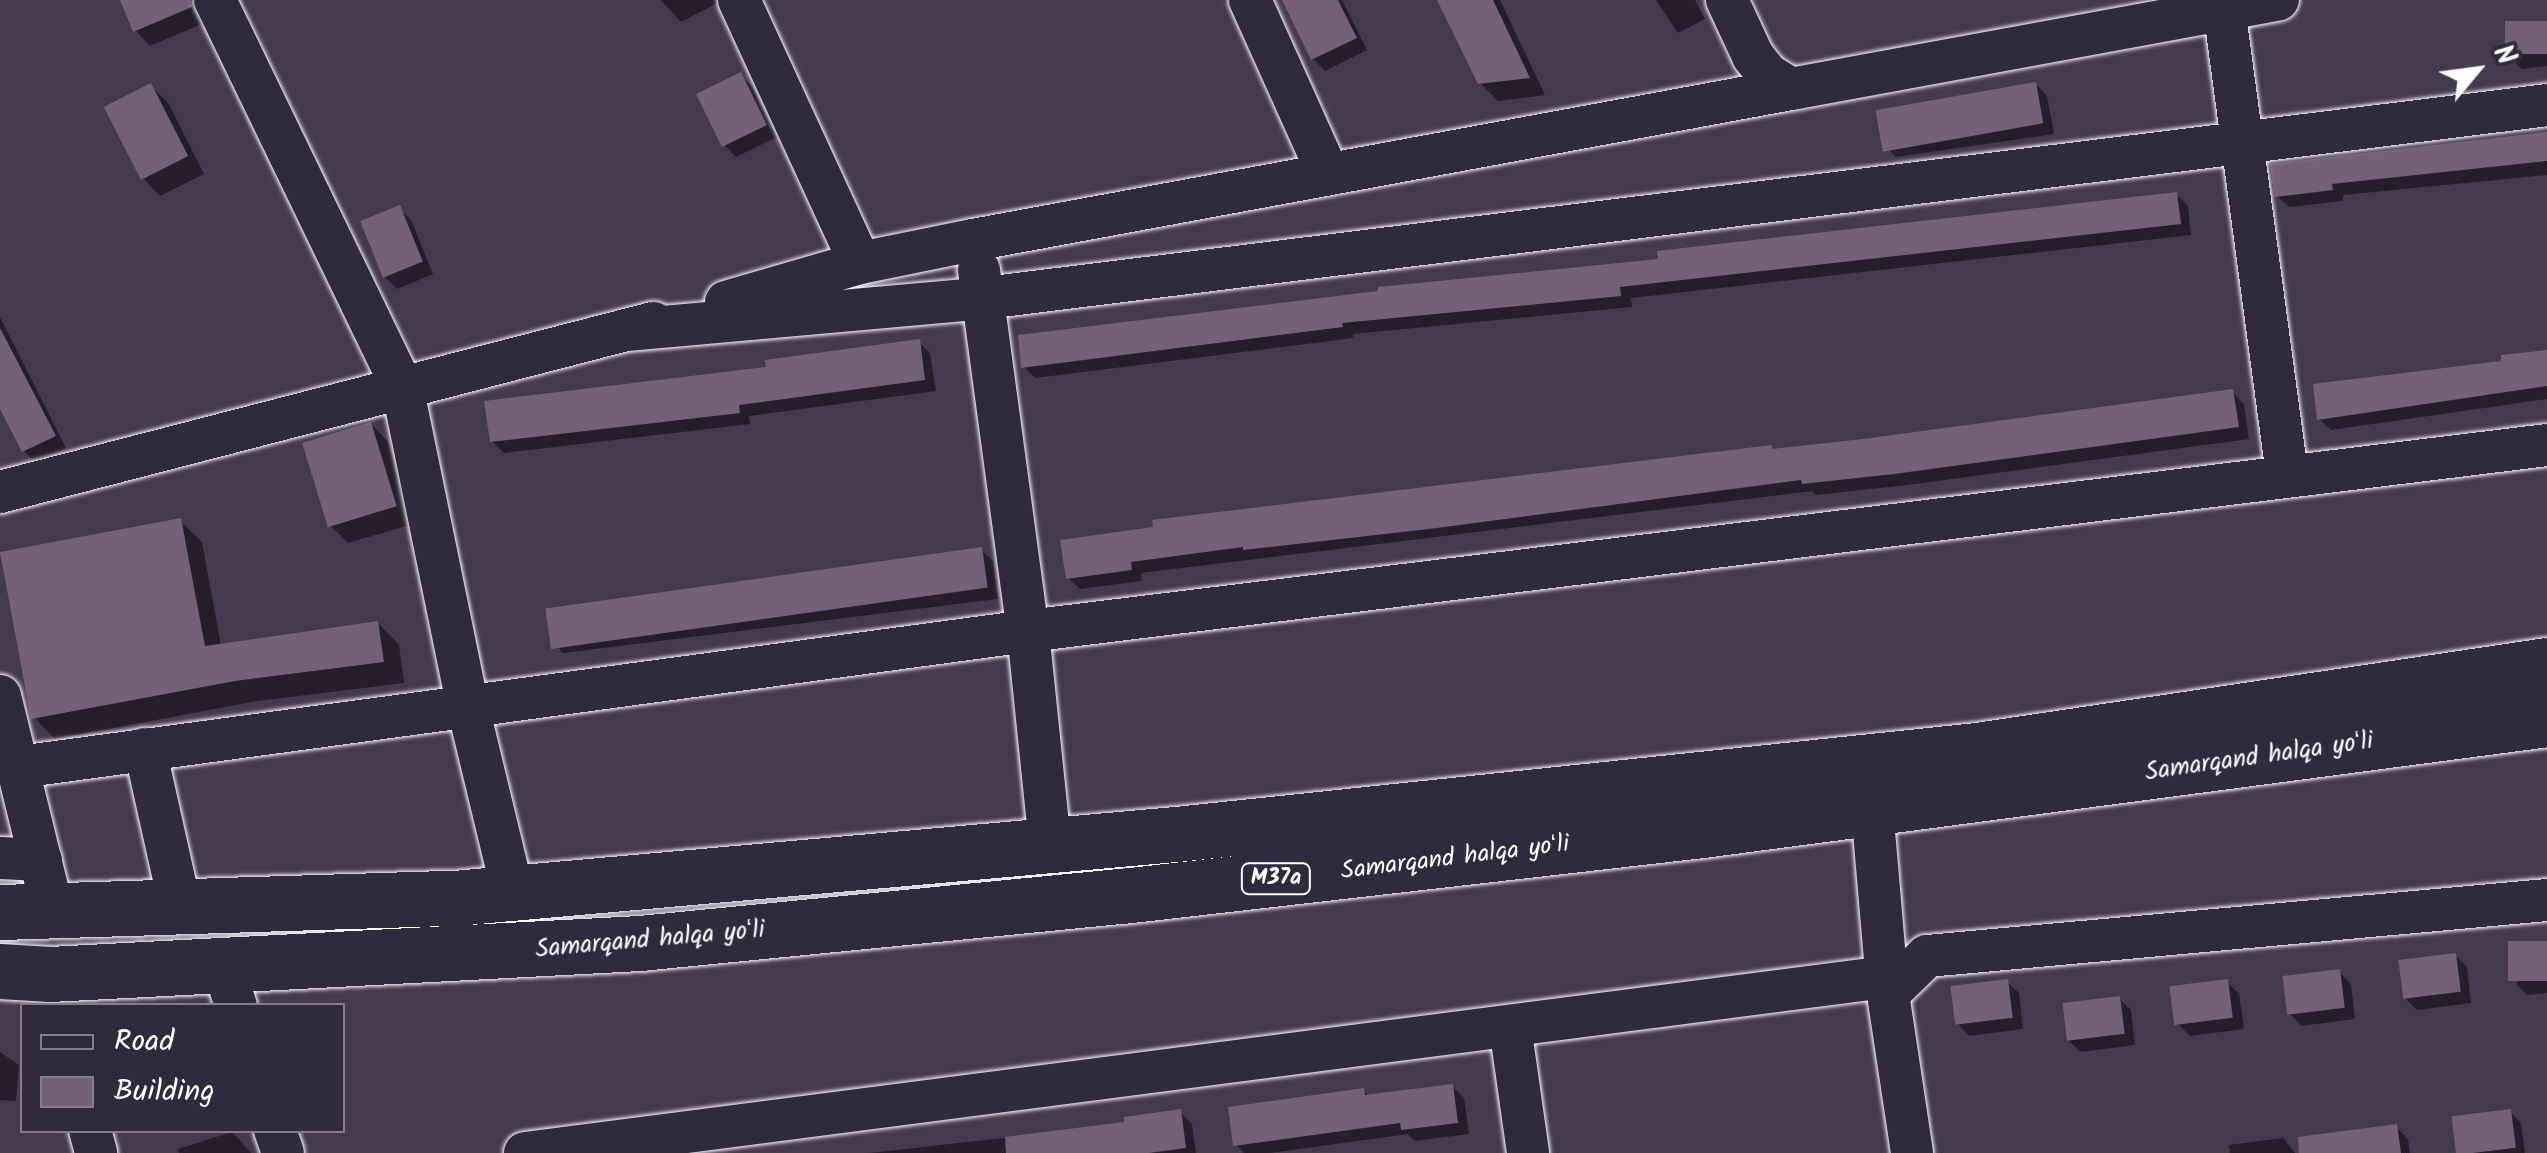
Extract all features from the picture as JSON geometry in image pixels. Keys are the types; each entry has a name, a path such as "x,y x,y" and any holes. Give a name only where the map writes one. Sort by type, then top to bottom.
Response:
{"highway":[{"name":"Samarqand halqa yoʻli","path":"24,885 180,906 513,893 1050,845 1977,750 2547,666"},
{"name":"Samarqand halqa yoʻli","path":"36,984 230,985 452,955 640,943 1122,896 1872,808 2547,719"},
{"path":"452,955 454,898"}],"street":[{"path":"215,0 402,386 467,704 513,893"},
{"path":"739,0 860,263"},
{"path":"1250,0 1327,172"},
{"path":"1728,0 1753,56 1767,74 1791,88"},
{"path":"0,492 628,330 860,263 2208,6 2278,0"},
{"path":"2208,6 2242,144 2287,477"},
{"path":"628,330 985,298 2547,105"},
{"path":"973,240 985,298 1028,631 1050,845"},
{"path":"19,767 1028,631 2547,445"},
{"path":"0,696 19,767 24,885"},
{"path":"145,749 180,906"},
{"path":"1872,808 1887,986 1912,1153"},
{"path":"525,1153 669,1144 1510,1026 1887,986 1927,956 2547,900"},
{"path":"1510,1026 1528,1153"}],"building":[{"path":"120,0 190,0 192,7 133,32"},
{"path":"1282,0 1338,0 1357,38 1311,60"},
{"path":"1437,0 1493,0 1530,78 1478,84"},
{"path":"2505,21 2547,21 2547,54 2505,54"},
{"path":"741,72 767,125 722,147 696,94"},
{"path":"2036,82 2043,123 1883,152 1875,110"},
{"path":"151,83 188,156 141,180 104,107"},
{"path":"2547,132 2547,161 2332,184 2333,190 2275,197 2270,164"},
{"path":"2177,192 2181,224 1620,287 1621,296 1342,323 1343,327 1021,368 1018,335 1378,291 1378,287 1658,259 1657,251"},
{"path":"400,205 423,262 383,278 360,221"},
{"path":"0,328 56,436 22,452 0,409"},
{"path":"920,339 925,380 739,405 740,413 490,442 484,401 766,367 765,360"},
{"path":"2547,350 2547,386 2317,420 2313,384 2501,361 2501,355"},
{"path":"2233,389 2239,427 1894,474 1802,484 1801,480 1429,529 1243,547 1131,562 1132,570 1066,579 1060,540 1153,527 1152,520 1772,445 1772,449 1863,439"},
{"path":"371,422 397,506 328,527 302,443"},
{"path":"181,518 205,646 378,621 384,662 235,681 31,719 0,552"},
{"path":"982,547 988,588 551,649 545,608"},
{"path":"2508,941 2547,941 2547,981 2508,981"},
{"path":"2456,953 2461,992 2403,999 2398,960"},
{"path":"2340,969 2345,1008 2287,1015 2282,976"},
{"path":"2008,979 2013,1018 1955,1025 1950,986"},
{"path":"2228,979 2233,1018 2174,1025 2169,986"},
{"path":"2120,996 2125,1034 2067,1041 2062,1003"},
{"path":"1453,1084 1458,1123 1401,1130 1400,1123 1233,1146 1228,1107 1364,1088 1365,1095"},
{"path":"1181,1109 1186,1148 1149,1153 1006,1153 1005,1137 1124,1122 1124,1117"},
{"path":"2511,1109 2516,1148 2456,1153 2451,1116"},
{"path":"2397,1124 2401,1153 2299,1153 2298,1137"}]}
